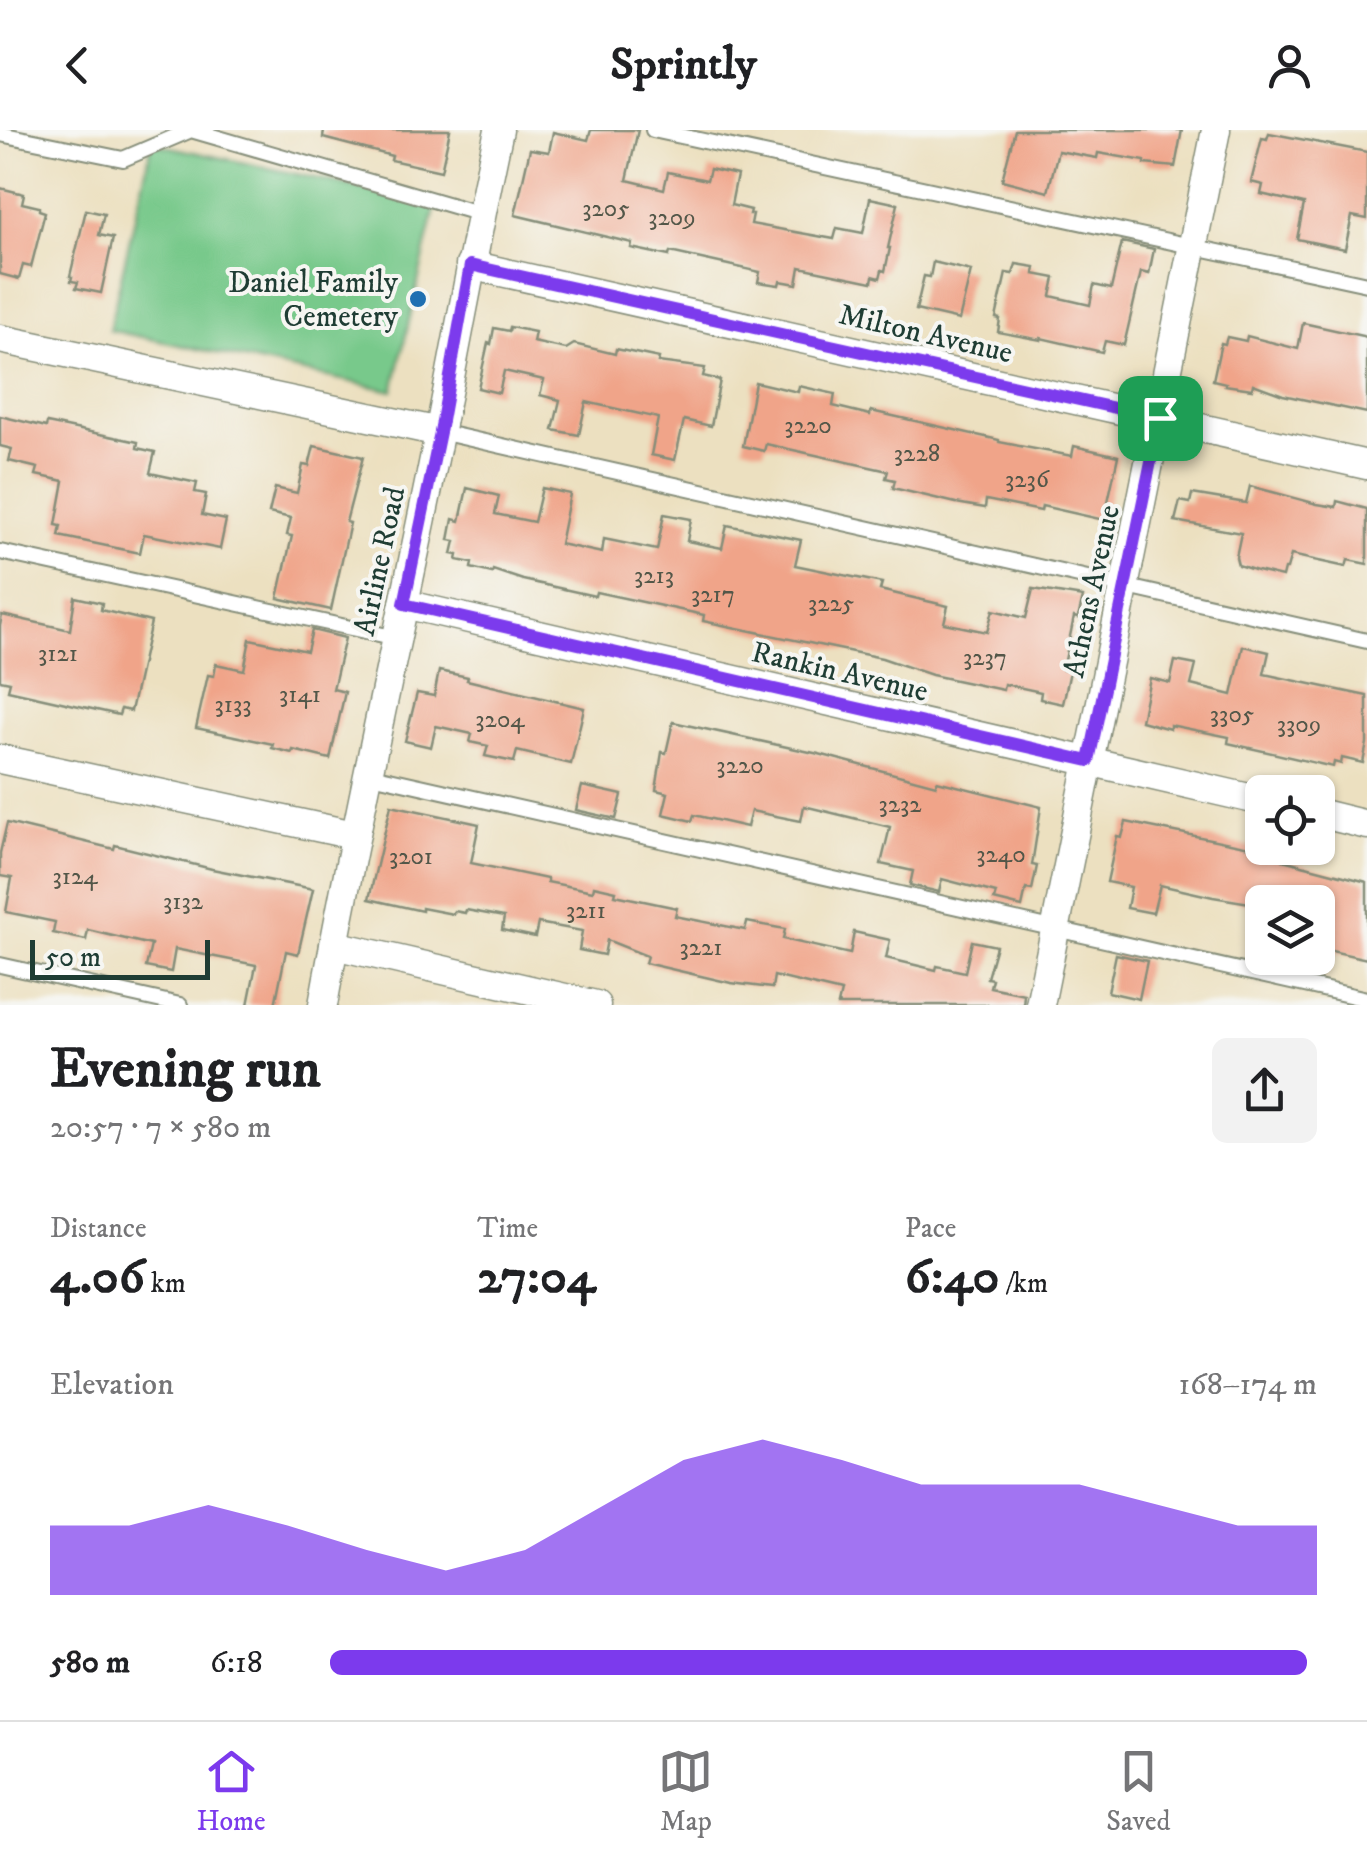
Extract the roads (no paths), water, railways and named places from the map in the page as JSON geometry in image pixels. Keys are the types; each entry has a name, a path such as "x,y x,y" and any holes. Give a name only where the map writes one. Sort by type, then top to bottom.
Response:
{"street":[{"name":"Airline Road","path":"323,1005 499,130"},
{"name":"Athens Avenue","path":"1040,1005 1216,130"},
{"name":"Milton Avenue","path":"470,265 1367,465"},
{"path":"0,339 440,432"},
{"name":"Rankin Avenue","path":"404,604 1245,797"},
{"path":"0,759 354,836"},
{"path":"1335,817 1367,824"},
{"path":"334,946 596,1005"}],"lane":[{"path":"0,134 123,158 191,130 481,214"},
{"path":"654,130 1367,284"},
{"path":"440,432 1367,641"},
{"path":"0,552 397,638"},
{"path":"367,774 1367,999"},
{"path":"0,966 180,1005"}],"place":[{"name":"Daniel Family Cemetery","path":"418,299"}]}
